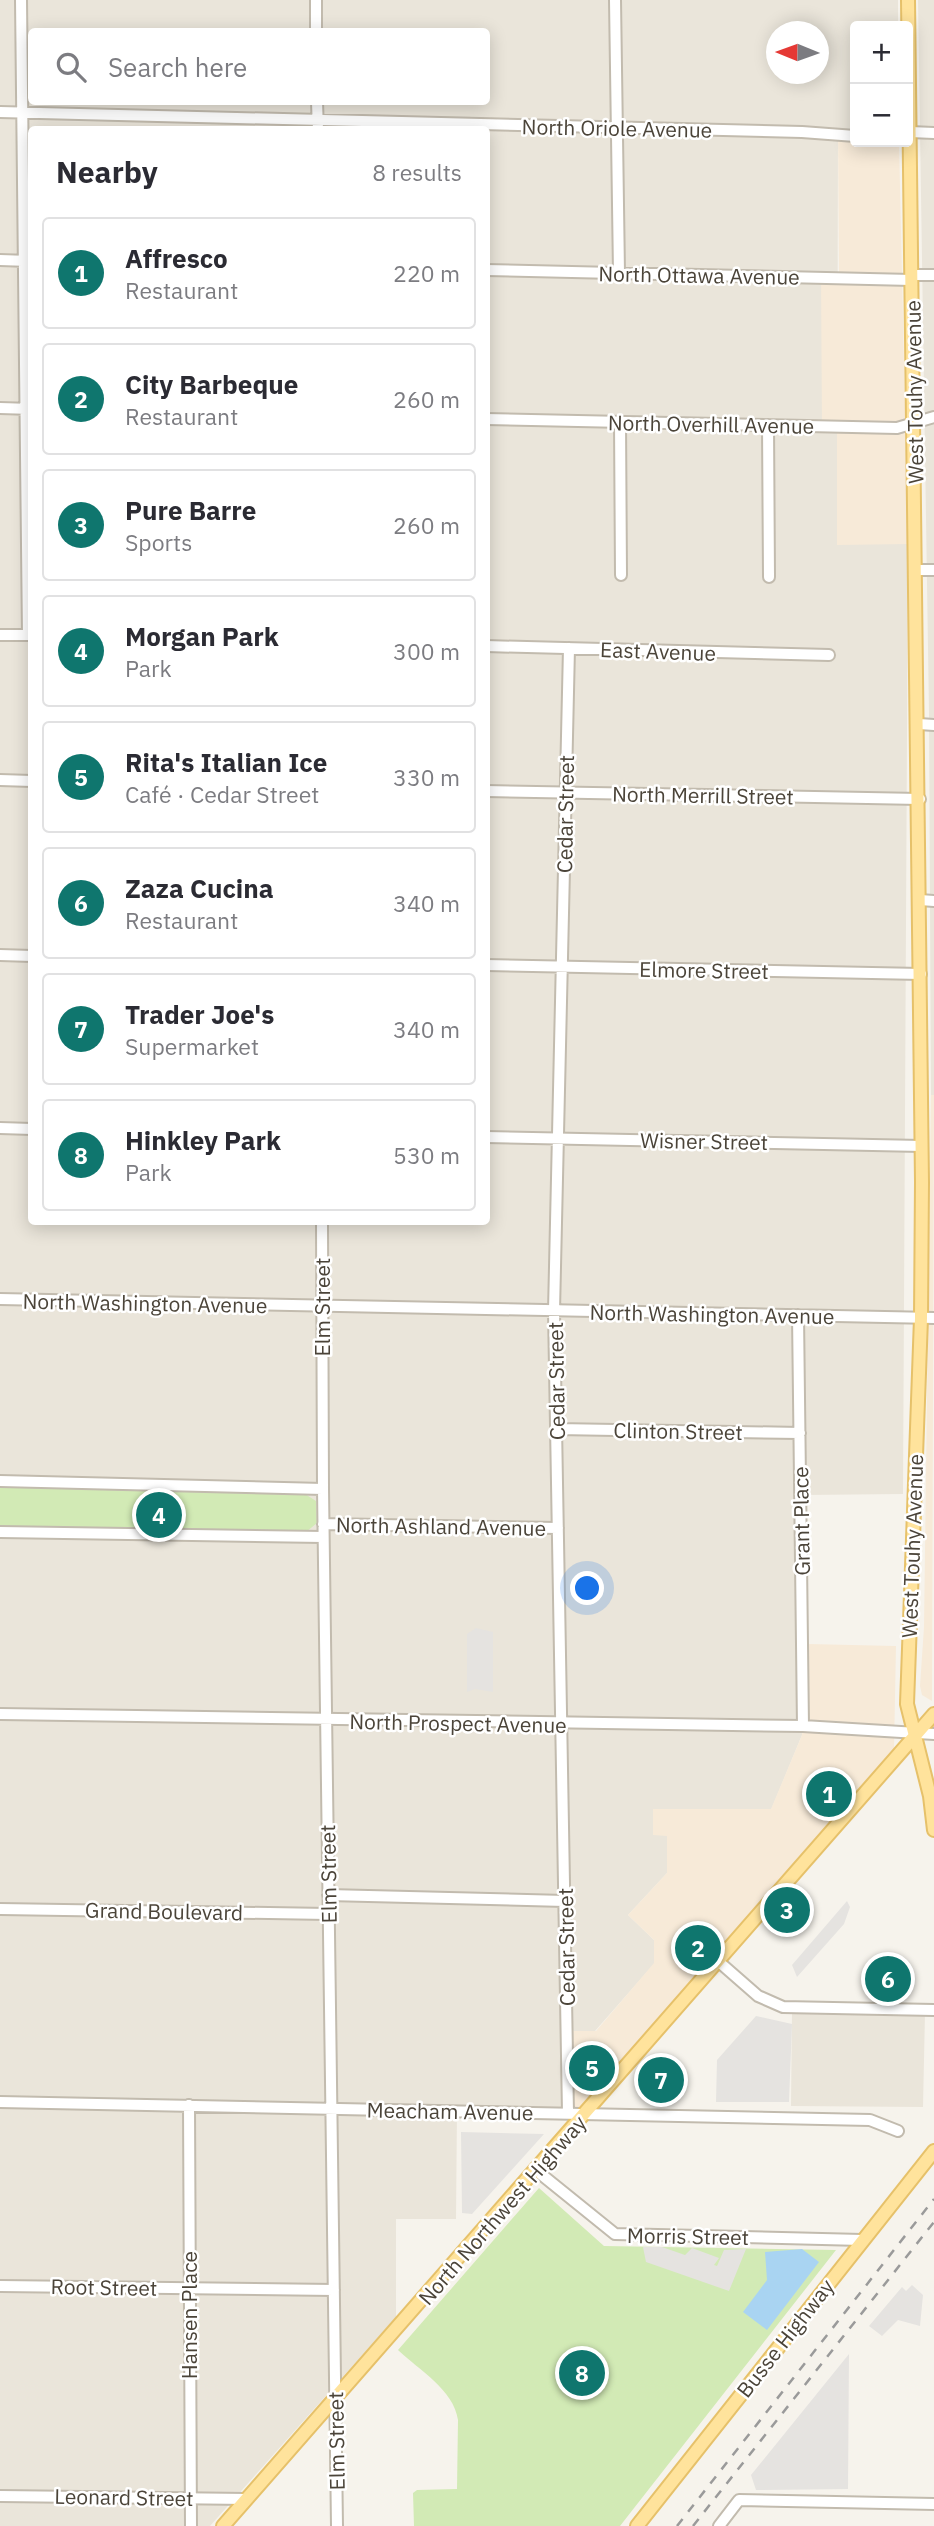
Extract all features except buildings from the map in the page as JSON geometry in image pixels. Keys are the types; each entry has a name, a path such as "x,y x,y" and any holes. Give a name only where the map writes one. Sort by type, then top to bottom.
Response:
{"main road":[{"name":"West Touhy Avenue","path":"908,0 909,84"},
{"name":"West Touhy Avenue","path":"910,147 920,799 927,901 921,974 927,1318 907,1704 916,1734 934,1830"},
{"name":"North Northwest Highway","path":"223,2526 537,2171 934,1714"},
{"path":"931,1805 934,1789"},
{"name":"Busse Highway","path":"637,2526 934,2151"}],"street":[{"path":"0,408 28,409 28,261 21,0"},
{"path":"316,0 316,28"},
{"path":"615,0 620,274"},
{"path":"317,105 318,125"},
{"name":"North Oriole Avenue","path":"0,112 318,125 418,126"},
{"name":"North Oriole Avenue","path":"490,127 850,136"},
{"path":"913,136 934,133"},
{"path":"0,260 28,261"},
{"name":"North Ottawa Avenue","path":"490,271 912,278 934,275"},
{"name":"North Overhill Avenue","path":"490,419 897,428 934,417"},
{"path":"620,422 621,575"},
{"path":"768,425 769,577"},
{"path":"917,570 934,570"},
{"path":"0,635 28,635"},
{"name":"East Avenue","path":"490,646 829,655"},
{"name":"Cedar Street","path":"568,2113 555,1311 569,648"},
{"path":"919,724 934,724"},
{"path":"0,780 28,781"},
{"name":"North Merrill Street","path":"490,791 920,799"},
{"path":"0,955 28,956"},
{"name":"Elmore Street","path":"490,965 921,974"},
{"path":"0,1128 28,1129"},
{"name":"Wisner Street","path":"490,1137 922,1146"},
{"name":"Elm Street","path":"322,1225 323,1537 338,2526"},
{"name":"North Washington Avenue","path":"0,1299 927,1318"},
{"name":"Grant Place","path":"798,1315 803,1726"},
{"name":"Clinton Street","path":"557,1429 800,1433"},
{"name":"North Ashland Avenue","path":"0,1482 323,1489"},
{"name":"North Ashland Avenue","path":"323,1524 558,1528"},
{"name":"North Ashland Avenue","path":"0,1532 323,1537"},
{"name":"North Prospect Avenue","path":"0,1714 562,1725 803,1726 898,1729 916,1734 934,1734"},
{"path":"328,1895 565,1901"},
{"name":"Grand Boulevard","path":"0,1909 328,1914"},
{"path":"718,1961 758,1996 783,2007 934,2010"},
{"name":"Meacham Avenue","path":"0,2102 870,2120 898,2131"},
{"name":"Hansen Place","path":"189,2105 191,2526"},
{"name":"Morris Street","path":"537,2171 615,2234 862,2240"},
{"name":"Root Street","path":"0,2286 334,2290"},
{"name":"Leonard Street","path":"0,2496 247,2499"},
{"path":"719,2526 739,2500 934,2504"}],"shaded area":[{"path":"0,0 898,0 898,21 850,21 850,133 838,134 837,544 908,544 903,1494 803,1495 802,1735 771,1810 653,1809 667,1835 667,1873 628,1915 654,1940 654,1964 595,2031 565,2110 457,2109 456,2219 396,2219 396,2317 210,2526 0,2526"},
{"path":"918,0 934,0 934,1095 931,1095 929,712"},
{"path":"838,133 850,133 850,147 899,147 908,544 837,545 837,432 822,431 821,274 839,274"},
{"path":"931,1095 934,1095 932,1701 922,1695 920,1686 924,1627"},
{"path":"476,1628 493,1632 493,1692 475,1689 467,1692 467,1634"},
{"path":"808,1644 896,1646 894,1749 576,2112 565,2110 565,2031 596,2031 654,1963 654,1940 628,1915 667,1873 667,1836 653,1835 653,1809 771,1809 802,1735"},
{"path":"847,1901 850,1907 844,1924 797,1977 792,1965"},
{"path":"792,2013 925,2013 923,2107 791,2106"},
{"path":"756,2016 792,2024 789,2102 716,2102 717,2060"},
{"path":"461,2132 544,2134 472,2214 462,2213"},
{"path":"643,2247 662,2247 685,2255 692,2248 719,2258 714,2265 717,2266 724,2250 746,2249 729,2291 646,2262"},
{"path":"912,2285 923,2295 920,2326 898,2320 882,2336 869,2326 902,2287 906,2291"},
{"path":"849,2354 848,2489 756,2490 751,2475"}],"green space":[{"path":"0,1487 305,1494 316,1501 317,1523 306,1532 0,1528"},
{"path":"539,2188 604,2246 836,2250 620,2526 414,2526 413,2493 417,2490 457,2489 458,2420 450,2399 443,2390 398,2350"}],"water":[{"path":"802,2249 819,2262 767,2330 743,2312 767,2280 765,2252"}],"railway":[{"path":"677,2526 934,2199"},
{"path":"693,2526 934,2222"}],"place":[{"name":"Morgan Park","path":"159,1515"},
{"name":"Affresco","path":"829,1794"},
{"name":"Pure Barre","path":"787,1910"},
{"name":"City Barbeque","path":"698,1948"},
{"name":"Zaza Cucina","path":"888,1979"},
{"name":"Rita's Italian Ice","path":"592,2068"},
{"name":"Trader Joe's","path":"661,2080"},
{"name":"Hinkley Park","path":"582,2373"}]}
